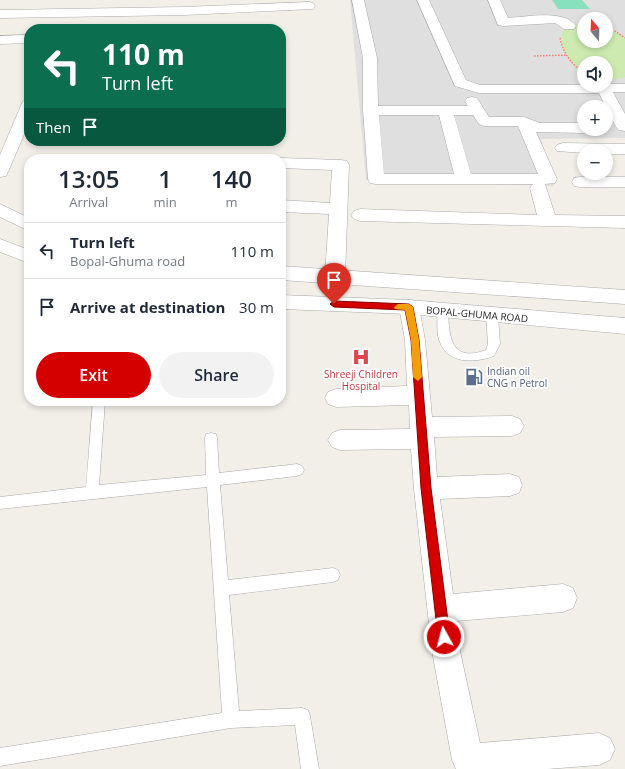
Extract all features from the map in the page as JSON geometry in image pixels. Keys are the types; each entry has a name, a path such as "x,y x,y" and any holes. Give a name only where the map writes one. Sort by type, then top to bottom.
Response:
{"street":[{"path":"358,0 370,58 371,110 376,179 549,179 524,122"},
{"path":"423,0 429,16 438,30 460,83 484,122 524,122 538,128 577,128"},
{"path":"494,0 503,22 557,18 569,26"},
{"path":"0,14 184,11 309,6"},
{"path":"0,40 24,39"},
{"path":"460,83 479,90 577,89"},
{"path":"613,89 625,88"},
{"path":"606,92 624,127 613,127"},
{"path":"371,110 478,111"},
{"path":"445,111 464,179"},
{"path":"0,172 22,140 24,130"},
{"path":"563,148 625,149"},
{"path":"286,163 340,165 335,276"},
{"path":"580,182 625,182"},
{"path":"539,188 548,221"},
{"path":"286,206 339,209"},
{"path":"0,210 24,222"},
{"path":"360,215 625,222"},
{"path":"0,245 24,255"},
{"path":"286,273 625,297"},
{"name":"BOPAL-GHUMA ROAD","path":"286,302 409,307 625,326"},
{"path":"409,307 415,340 426,488 446,651 469,764 599,749"},
{"path":"336,398 419,395"},
{"path":"340,440 512,426"},
{"path":"426,488 510,485"},
{"path":"441,609 563,598"}],"lane":[{"path":"443,311 444,338 450,348 457,354 467,358 482,357 490,353 494,344 492,315"},
{"path":"92,492 99,406"},
{"path":"211,438 231,720"},
{"path":"0,503 297,470"},
{"path":"222,588 333,575"},
{"path":"0,757 231,720 302,716 310,769"}],"path":[{"path":"569,26 564,30 560,39 567,55 577,68"},
{"path":"613,30 625,38"},
{"path":"534,56 567,55"}],"shaded area":[{"path":"350,0 625,0 625,138 541,139 554,186 366,180"}],"green space":[{"path":"552,0 582,0 590,9 558,9"},
{"path":"577,25 577,48 613,48 613,32 625,38 625,77 613,79 613,56 577,56 577,68 566,52 561,39 562,33 566,28"}],"slow traffic":[{"path":"398,307 409,307 415,340 418,377"}],"place":[{"name":"Shreeji Children Hospital","path":"361,357"},
{"name":"Indian oil CNG n Petrol","path":"474,377"}],"route":[{"path":"334,304 409,307 415,340 426,488 444,637"}]}
